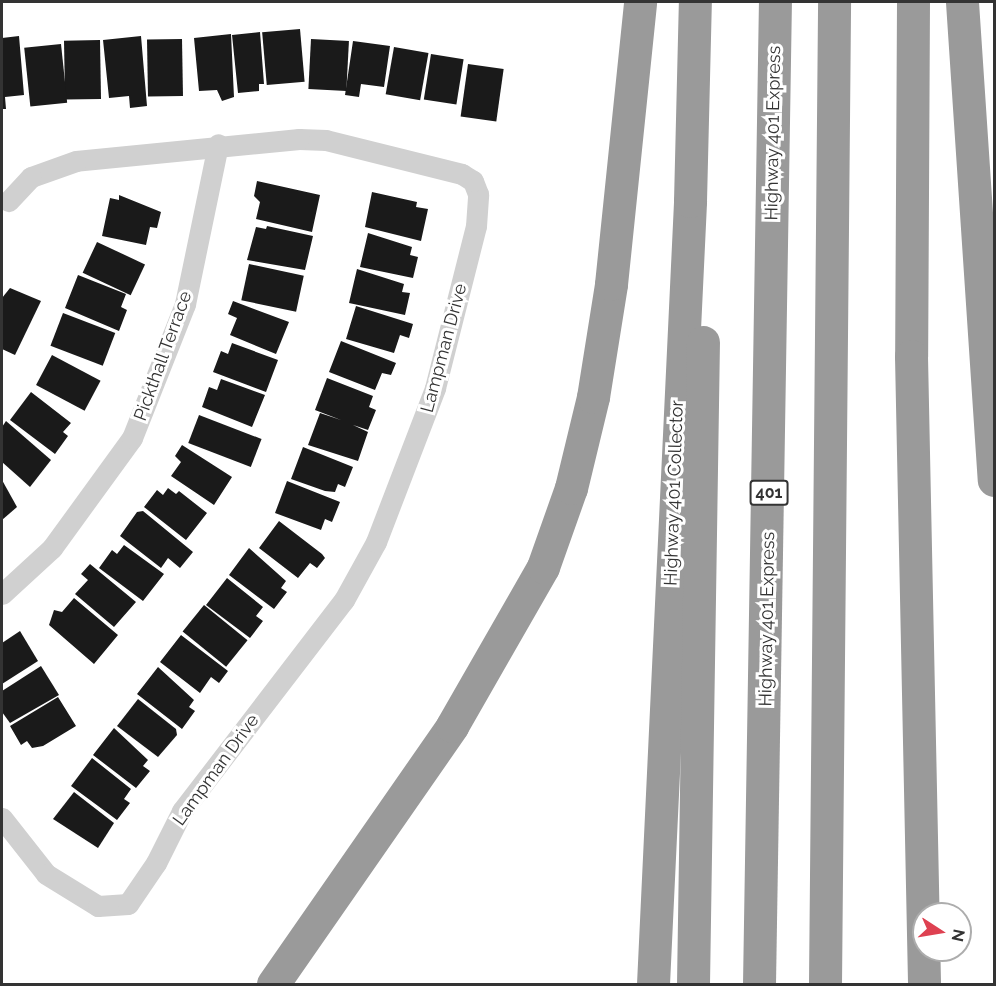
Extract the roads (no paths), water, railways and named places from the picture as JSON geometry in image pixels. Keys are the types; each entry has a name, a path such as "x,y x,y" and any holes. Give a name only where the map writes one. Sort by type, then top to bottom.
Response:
{"highway":[{"path":"273,984 452,726 543,567 571,488 593,398 611,284 639,2"},
{"name":"Highway 401 Collector","path":"653,984 690,201 695,2"},
{"name":"Highway 401 Express","path":"759,984 775,2"},
{"path":"825,984 834,2"},
{"path":"913,2 911,356 924,984"},
{"path":"962,2 994,480"},
{"path":"690,201 705,254 693,984"}],"street":[{"name":"Lampman Drive","path":"2,818 46,874 98,906 118,908 128,904 148,878 182,811 361,572 435,388 478,208 473,181 424,163 326,140 218,144 68,163 31,177 9,201"},
{"name":"Pickthall Terrace","path":"2,594 52,548 132,438 185,304 218,144"}]}
